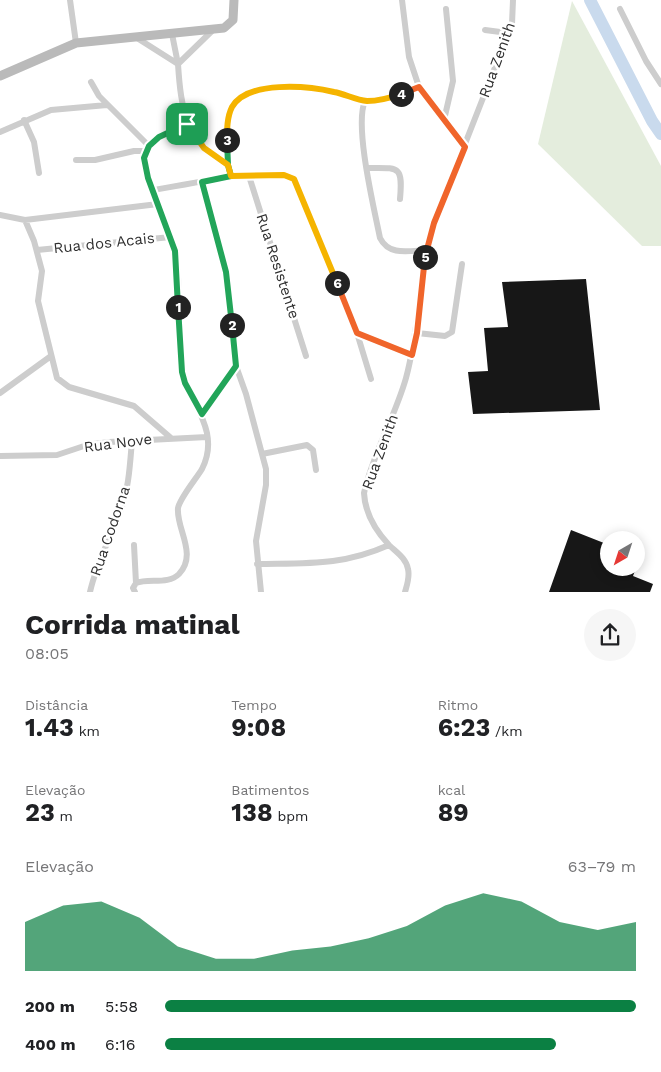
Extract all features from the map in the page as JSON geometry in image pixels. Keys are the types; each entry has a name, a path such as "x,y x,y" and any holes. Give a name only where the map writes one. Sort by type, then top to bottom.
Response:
{"main road":[{"path":"0,76 76,43 172,34 230,25 233,20 234,0"}],"street":[{"path":"70,0 76,43"},
{"path":"402,0 409,56 419,87 465,147"},
{"name":"Rua Zenith","path":"405,592 408,569 404,559 389,545 366,511 364,493 381,442 402,393 412,355 417,333 426,250 434,223 512,24 513,0"},
{"path":"444,120 453,81 446,9"},
{"path":"620,9 646,61 661,84"},
{"path":"178,64 214,29"},
{"path":"485,30 508,33"},
{"path":"172,34 178,64 179,86 187,124 204,148 228,165"},
{"path":"137,38 178,64"},
{"path":"91,82 107,105 134,129 147,149"},
{"path":"231,176 228,165 229,113 240,98 251,91 284,87 310,87 365,101 383,100 419,87"},
{"path":"365,101 361,114 380,238 383,244 394,251 426,250"},
{"path":"0,132 24,120 51,110 107,105"},
{"path":"24,120 34,142 39,173"},
{"path":"136,583 171,579 182,571 187,550 179,520 179,505 204,464 207,437 202,414 185,383 182,372 177,265 171,237 144,166 147,149 159,137 187,124"},
{"path":"76,160 95,160 147,149"},
{"path":"368,168 393,168 398,171 402,178 400,199"},
{"path":"154,190 231,176 290,176 298,184 357,333 371,379"},
{"name":"Rua Resistente","path":"249,176 306,356"},
{"path":"202,182 226,272 236,366 246,394 262,454 266,484 258,530 257,564 261,592"},
{"path":"0,215 25,220 158,204"},
{"path":"25,220 37,250 42,271 38,301 57,378 62,383 114,402 134,406 171,438"},
{"name":"Rua dos Acais","path":"37,250 171,237"},
{"path":"417,333 444,336 452,332 462,264"},
{"path":"357,333 412,355"},
{"path":"0,393 51,356"},
{"path":"202,414 236,366"},
{"name":"Rua Nove","path":"0,456 57,455 87,445 132,440 207,437"},
{"name":"Rua Codorna","path":"90,592 102,554 121,511 129,475 132,440"},
{"path":"262,454 307,445 313,450 316,470"},
{"path":"134,545 136,583 133,588 135,592"},
{"path":"257,564 344,561 366,555 389,545"}],"green space":[{"path":"572,1 661,166 661,246 642,246 538,144"}],"building":[{"path":"586,279 600,410 473,414 468,372 488,371 484,328 508,327 502,282"},
{"path":"571,530 600,541 600,576 633,576 653,584 650,592 549,592"}],"waterway":[{"path":"590,0 652,121 661,134"}],"route":[{"path":"187,124 159,137 149,146 144,158 144,166 175,251 178,280 179,356 185,383 202,414 236,366 226,272 202,182 231,176 228,165 227,128 229,113 233,105 251,91 284,87 310,87 336,92 365,101 383,100 419,87 465,147 434,223 426,250 417,333 412,355 357,333 298,184 294,179 284,175 231,176 228,165 204,148 187,124"}]}
